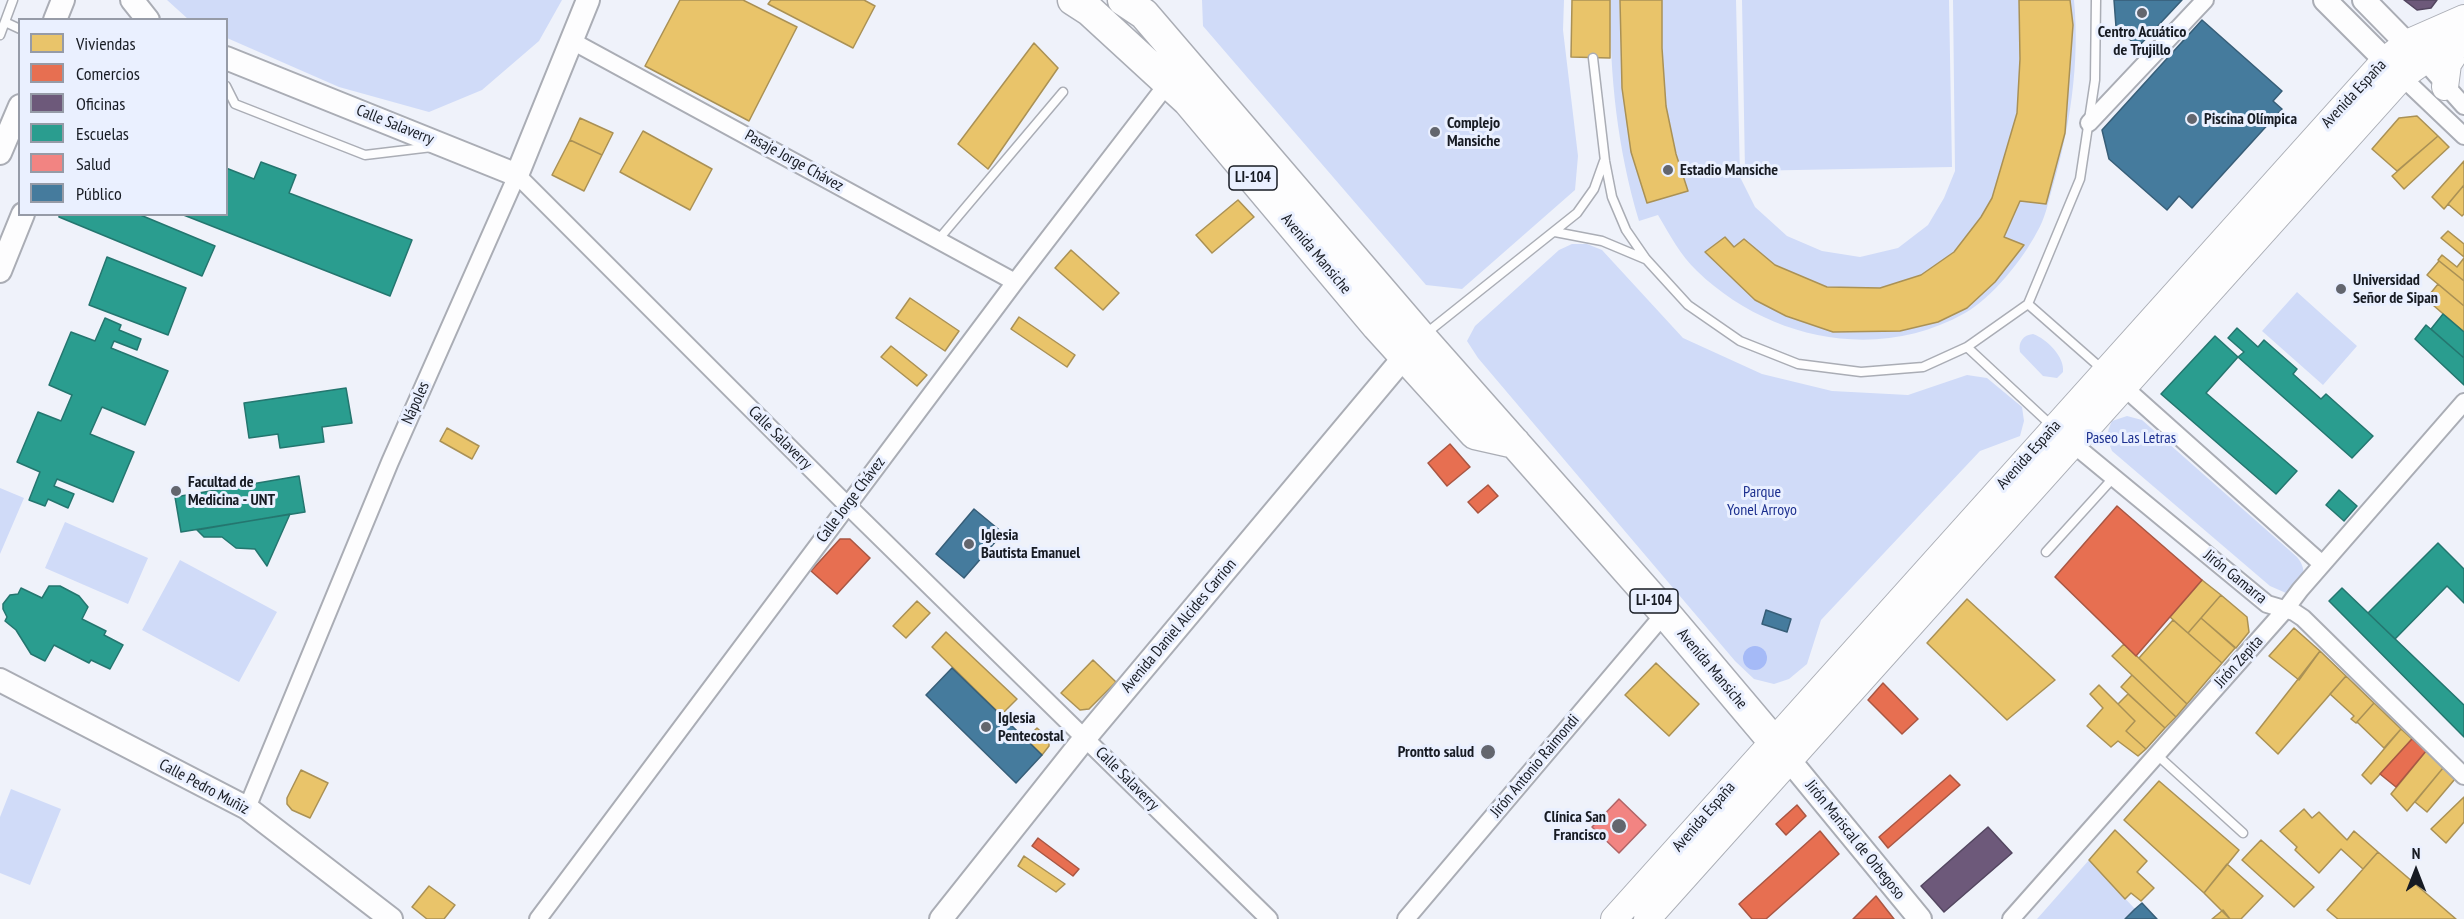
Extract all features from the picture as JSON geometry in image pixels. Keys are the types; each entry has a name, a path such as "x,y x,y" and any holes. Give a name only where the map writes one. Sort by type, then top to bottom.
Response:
{"highway":[{"name":"Avenida Mansiche","path":"1123,0 1144,14 1412,347 1475,434 1515,443 1665,613 1781,751"},
{"name":"Avenida Mansiche","path":"1082,6 1188,101 1412,347"}],"main road":[{"name":"Avenida España","path":"1647,919 1781,751 2053,428 2393,69 2464,18"},
{"name":"Avenida España","path":"2416,52 2463,44"},
{"path":"2445,87 2448,64 2463,44"},
{"name":"Avenida España","path":"1614,919 1781,751 2073,444 2124,388 2393,69"}],"street":[{"path":"56,18 63,0"},
{"path":"132,0 146,18"},
{"name":"Nápoles","path":"247,808 390,462 517,174 588,0"},
{"path":"1082,6 1123,0"},
{"path":"2089,123 2205,0"},
{"path":"2325,0 2464,136"},
{"path":"2364,0 2416,52 2464,106"},
{"name":"Pasaje Jorge Chávez","path":"572,41 1015,282"},
{"name":"Calle Salaverry","path":"228,59 517,174 847,505 1269,919"},
{"name":"Calle Jorge Chávez","path":"538,919 1015,282 1168,83"},
{"path":"0,153 18,111"},
{"path":"0,271 22,216"},
{"name":"Avenida Daniel Alcides Carrion","path":"941,919 1085,738 1412,347"},
{"path":"2105,371 2322,564"},
{"name":"Jirón Zepita","path":"2011,919 2285,610 2322,564 2464,402"},
{"name":"Jirón Gamarra","path":"2053,428 2267,604 2303,618 2464,776"},
{"name":"Jirón Antonio Raimondi","path":"1406,919 1665,613"},
{"name":"Calle Pedro Muñiz","path":"0,680 247,808 391,919"},
{"name":"Jirón Mariscal de Orbegoso","path":"1781,751 1920,919"}],"lane":[{"path":"0,34 13,0"},
{"path":"1593,58 1605,161 1612,197 1626,230 1646,259 1688,305 1740,341 1798,364 1861,372 1923,367 1966,347 2028,304 2080,179 2095,80 2096,0"},
{"path":"4,22 18,28"},
{"path":"228,90 235,104 365,155 446,146"},
{"path":"938,240 1063,92"},
{"path":"1412,347 1577,213 1594,189 1605,161"},
{"path":"1555,232 1602,241 1646,259"},
{"path":"2028,304 2105,371"},
{"path":"1966,347 2053,428"},
{"path":"2046,552 2114,476"},
{"path":"2156,754 2243,833"}],"green space":[{"path":"167,0 562,0 539,41 482,90 429,112 339,87 228,38 228,18 187,18"},
{"name":"Complejo Mansiche","path":"1202,0 1564,0 1563,30 1578,156 1575,190 1462,289 1426,285 1203,26"},
{"name":"Estadio Mansiche","path":"1610,0 1736,0 1740,177 1755,207 1787,236 1822,251 1860,257 1898,248 1928,225 1944,198 1955,171 1953,0 2074,0 2076,47 2072,95 2064,143 2040,227 2015,266 1986,298 1965,313 1931,328 1896,337 1860,340 1824,336 1789,327 1756,313 1725,294 1691,265 1680,252 1658,215 1639,221 1625,166 1616,112 1611,57"},
{"path":"1742,0 1949,0 1952,167 1745,171"},
{"name":"Parque Yonel Arroyo","path":"1572,244 1587,244 1602,250 1683,338 1762,374 1832,391 1908,395 1967,375 1987,378 2022,407 2024,421 2020,436 1980,451 1821,620 1807,664 1789,679 1774,684 1754,679 1735,661 1478,358 1467,341 1475,326 1559,250"},
{"path":"2297,292 2357,346 2323,385 2262,331"},
{"path":"2033,334 2049,344 2061,360 2063,372 2057,378 2043,376 2020,352 2022,340"},
{"name":"Paseo Las Letras","path":"2127,416 2142,420 2297,557 2304,573 2301,583 2286,593 2270,586 2112,451 2108,436 2110,425 2112,421"},
{"path":"0,488 24,498 0,554"},
{"path":"65,522 148,558 128,604 45,568"},
{"path":"180,560 277,612 239,682 142,630"},
{"path":"11,789 61,809 30,885 0,873 0,817"},
{"path":"2089,860 2135,909 2125,919 2037,919"}],"water":[{"path":"1755,646 1763,650 1767,658 1763,666 1755,670 1747,666 1743,658 1747,650"}],"building: Viviendas":[{"path":"680,0 743,0 797,27 749,121 645,66"},
{"path":"771,0 864,0 875,6 853,48 768,4"},
{"path":"1572,0 1610,0 1610,58 1571,57"},
{"path":"1620,0 1662,0 1662,48 1666,106 1676,154 1688,191 1647,203 1631,152 1622,88"},
{"path":"2019,0 2070,0 2073,25 2065,133 2046,204 2020,201 2004,237 2024,245 1995,282 1967,308 1938,322 1900,331 1833,332 1786,316 1755,300 1705,252 1725,237 1734,247 1744,239 1775,265 1827,287 1880,288 1921,275 1954,252 1981,217 1992,198 2017,113 2020,59"},
{"path":"1034,43 1058,68 988,169 958,144"},
{"path":"2417,116 2438,136 2397,171 2372,149 2399,118"},
{"path":"580,118 613,133 602,155 570,140"},
{"path":"643,131 712,169 690,210 620,172"},
{"path":"2438,136 2449,147 2404,189 2392,176"},
{"path":"570,140 602,155 584,191 552,175"},
{"path":"2464,161 2464,185 2444,209 2432,197"},
{"path":"2464,185 2464,214 2462,216 2448,204"},
{"path":"1238,200 1254,217 1212,253 1196,235"},
{"path":"2448,231 2464,244 2464,257 2441,238"},
{"path":"1071,250 1119,293 1103,310 1055,268"},
{"path":"2442,255 2457,267 2464,258 2464,281 2438,260"},
{"path":"2439,261 2464,281 2464,306 2427,275"},
{"path":"2438,284 2464,306 2464,332 2426,299"},
{"path":"910,298 959,331 945,351 896,318"},
{"path":"1019,317 1075,355 1067,367 1011,329"},
{"path":"891,346 927,375 917,386 881,357"},
{"path":"447,428 479,446 472,459 440,441"},
{"path":"2202,580 2221,595 2188,633 2170,617"},
{"path":"2221,595 2247,617 2249,632 2236,648 2201,618"},
{"path":"1967,599 2055,680 2007,720 1927,643"},
{"path":"917,601 930,613 906,638 893,626"},
{"path":"2201,618 2235,648 2222,663 2188,633"},
{"path":"2173,620 2222,663 2187,704 2139,658"},
{"path":"2294,628 2320,651 2299,680 2269,656"},
{"path":"946,632 1017,699 1001,715 932,647"},
{"path":"2124,644 2187,704 2176,717 2112,656"},
{"path":"2320,651 2346,676 2278,754 2256,733"},
{"path":"1093,660 1116,682 1089,709 1080,710 1061,693"},
{"path":"1656,663 1699,704 1669,736 1625,695"},
{"path":"2132,675 2176,717 2165,728 2121,687"},
{"path":"2346,676 2374,703 2356,723 2351,719 2354,716 2330,694"},
{"path":"2099,685 2135,721 2126,731 2146,749 2138,756 2118,741 2111,747 2087,726 2103,708 2090,694"},
{"path":"2128,694 2165,728 2146,749 2126,731 2135,721 2118,704"},
{"path":"2374,703 2401,729 2384,748 2357,722"},
{"path":"1037,728 1049,739 1049,746 1042,755 1026,739"},
{"path":"2401,729 2412,739 2371,784 2362,775"},
{"path":"2426,751 2443,768 2407,811 2391,794"},
{"path":"2443,768 2455,779 2427,812 2415,802"},
{"path":"301,770 328,783 310,818 292,810 287,804 287,798"},
{"path":"2159,781 2239,850 2204,893 2124,820"},
{"path":"2464,797 2464,822 2446,843 2431,829"},
{"path":"2304,809 2312,818 2319,812 2347,840 2354,831 2378,852 2363,869 2341,849 2319,873 2295,850 2297,847 2280,831"},
{"path":"2115,830 2147,861 2137,872 2154,888 2141,901 2131,893 2125,899 2089,860"},
{"path":"2261,840 2314,887 2294,907 2242,860"},
{"path":"2378,852 2456,919 2338,919 2327,910"},
{"path":"1024,856 1065,884 1056,892 1018,866"},
{"path":"2227,864 2263,896 2241,919 2230,919 2204,893"},
{"path":"429,886 455,905 444,919 427,919 412,907"},
{"path":"2223,910 2230,919 2212,919"}],"building: Comercios":[{"path":"1450,444 1470,467 1447,486 1428,463"},
{"path":"1488,485 1498,496 1478,513 1468,502"},
{"path":"2117,506 2202,580 2136,656 2055,577"},
{"path":"840,539 850,539 870,558 837,594 811,571"},
{"path":"1883,683 1918,719 1902,734 1868,700"},
{"path":"2412,739 2426,751 2396,787 2380,774"},
{"path":"1950,775 1960,785 1888,848 1879,837"},
{"path":"1797,805 1806,816 1786,835 1776,824"},
{"path":"1820,831 1839,854 1766,919 1752,919 1739,904"},
{"path":"1038,838 1079,869 1073,876 1032,846"},
{"path":"1876,896 1894,919 1853,919"}],"building: Oficinas":[{"path":"2404,0 2437,0 2431,8 2417,10"},
{"path":"1988,827 2012,853 1944,912 1921,886"}],"building: Escuelas":[{"path":"261,162 296,175 289,193 412,240 390,296 186,216 228,216 228,169 254,179"},
{"path":"143,216 215,246 202,276 59,217"},
{"path":"107,257 186,288 168,335 89,305"},
{"path":"2443,314 2464,332 2464,358 2431,329"},
{"path":"105,318 121,325 119,330 141,339 137,350 114,341 111,348 168,371 145,425 102,407 90,434 134,452 113,502 57,479 54,486 74,494 68,508 48,499 45,506 29,500 40,472 17,462 38,412 61,421 72,395 49,385 71,332 95,341"},
{"path":"2426,325 2464,358 2464,385 2415,339"},
{"path":"2237,328 2258,347 2264,340 2297,369 2293,374 2321,399 2326,394 2373,436 2352,458 2238,357 2244,352 2228,338"},
{"path":"2215,336 2238,357 2206,393 2297,471 2276,494 2161,394"},
{"path":"346,388 352,423 322,427 324,442 280,448 278,434 249,438 244,403"},
{"path":"299,476 305,512 181,532 175,497"},
{"path":"2339,490 2357,506 2344,521 2326,505"},
{"path":"290,514 267,566 255,549 236,548 222,537 204,537 197,530"},
{"path":"2438,543 2464,569 2464,603 2447,586 2395,639 2368,613"},
{"path":"49,586 60,586 79,596 88,607 82,619 106,631 104,635 123,645 110,669 91,660 89,663 54,645 45,661 31,654 16,630 5,621 7,617 3,604 10,595 18,594 21,588 42,598"},
{"path":"2342,588 2464,705 2464,737 2329,601"}],"building: Salud":[{"name":"Clínica San Francisco","path":"1619,799 1646,825 1619,853 1592,827"}],"building: Público":[{"name":"Centro Acuático de Trujillo","path":"2114,0 2182,0 2138,47 2116,27"},
{"name":"Piscina Olímpica","path":"2202,20 2282,91 2273,101 2282,109 2192,208 2179,196 2167,210 2109,159 2102,130"},
{"name":"Iglesia Bautista Emanuel","path":"974,509 1003,533 964,578 936,554"},
{"path":"1766,610 1791,619 1787,632 1762,624"},
{"name":"Iglesia Pentecostal","path":"952,668 1042,755 1016,783 926,695"},
{"path":"2142,903 2157,919 2125,919 2135,909"}],"place":[{"name":"Centro Acuático de Trujillo","path":"2142,13"},
{"name":"Piscina Olímpica","path":"2192,119"},
{"name":"Complejo Mansiche","path":"1435,132"},
{"name":"Estadio Mansiche","path":"1668,170"},
{"name":"Universidad Señor de Sipan","path":"2341,289"},
{"name":"Facultad de Medicina - UNT","path":"176,491"},
{"name":"Iglesia Bautista Emanuel","path":"969,544"},
{"name":"Iglesia Pentecostal","path":"986,727"},
{"name":"Prontto salud","path":"1488,752"},
{"name":"Clínica San Francisco","path":"1619,826"}]}
